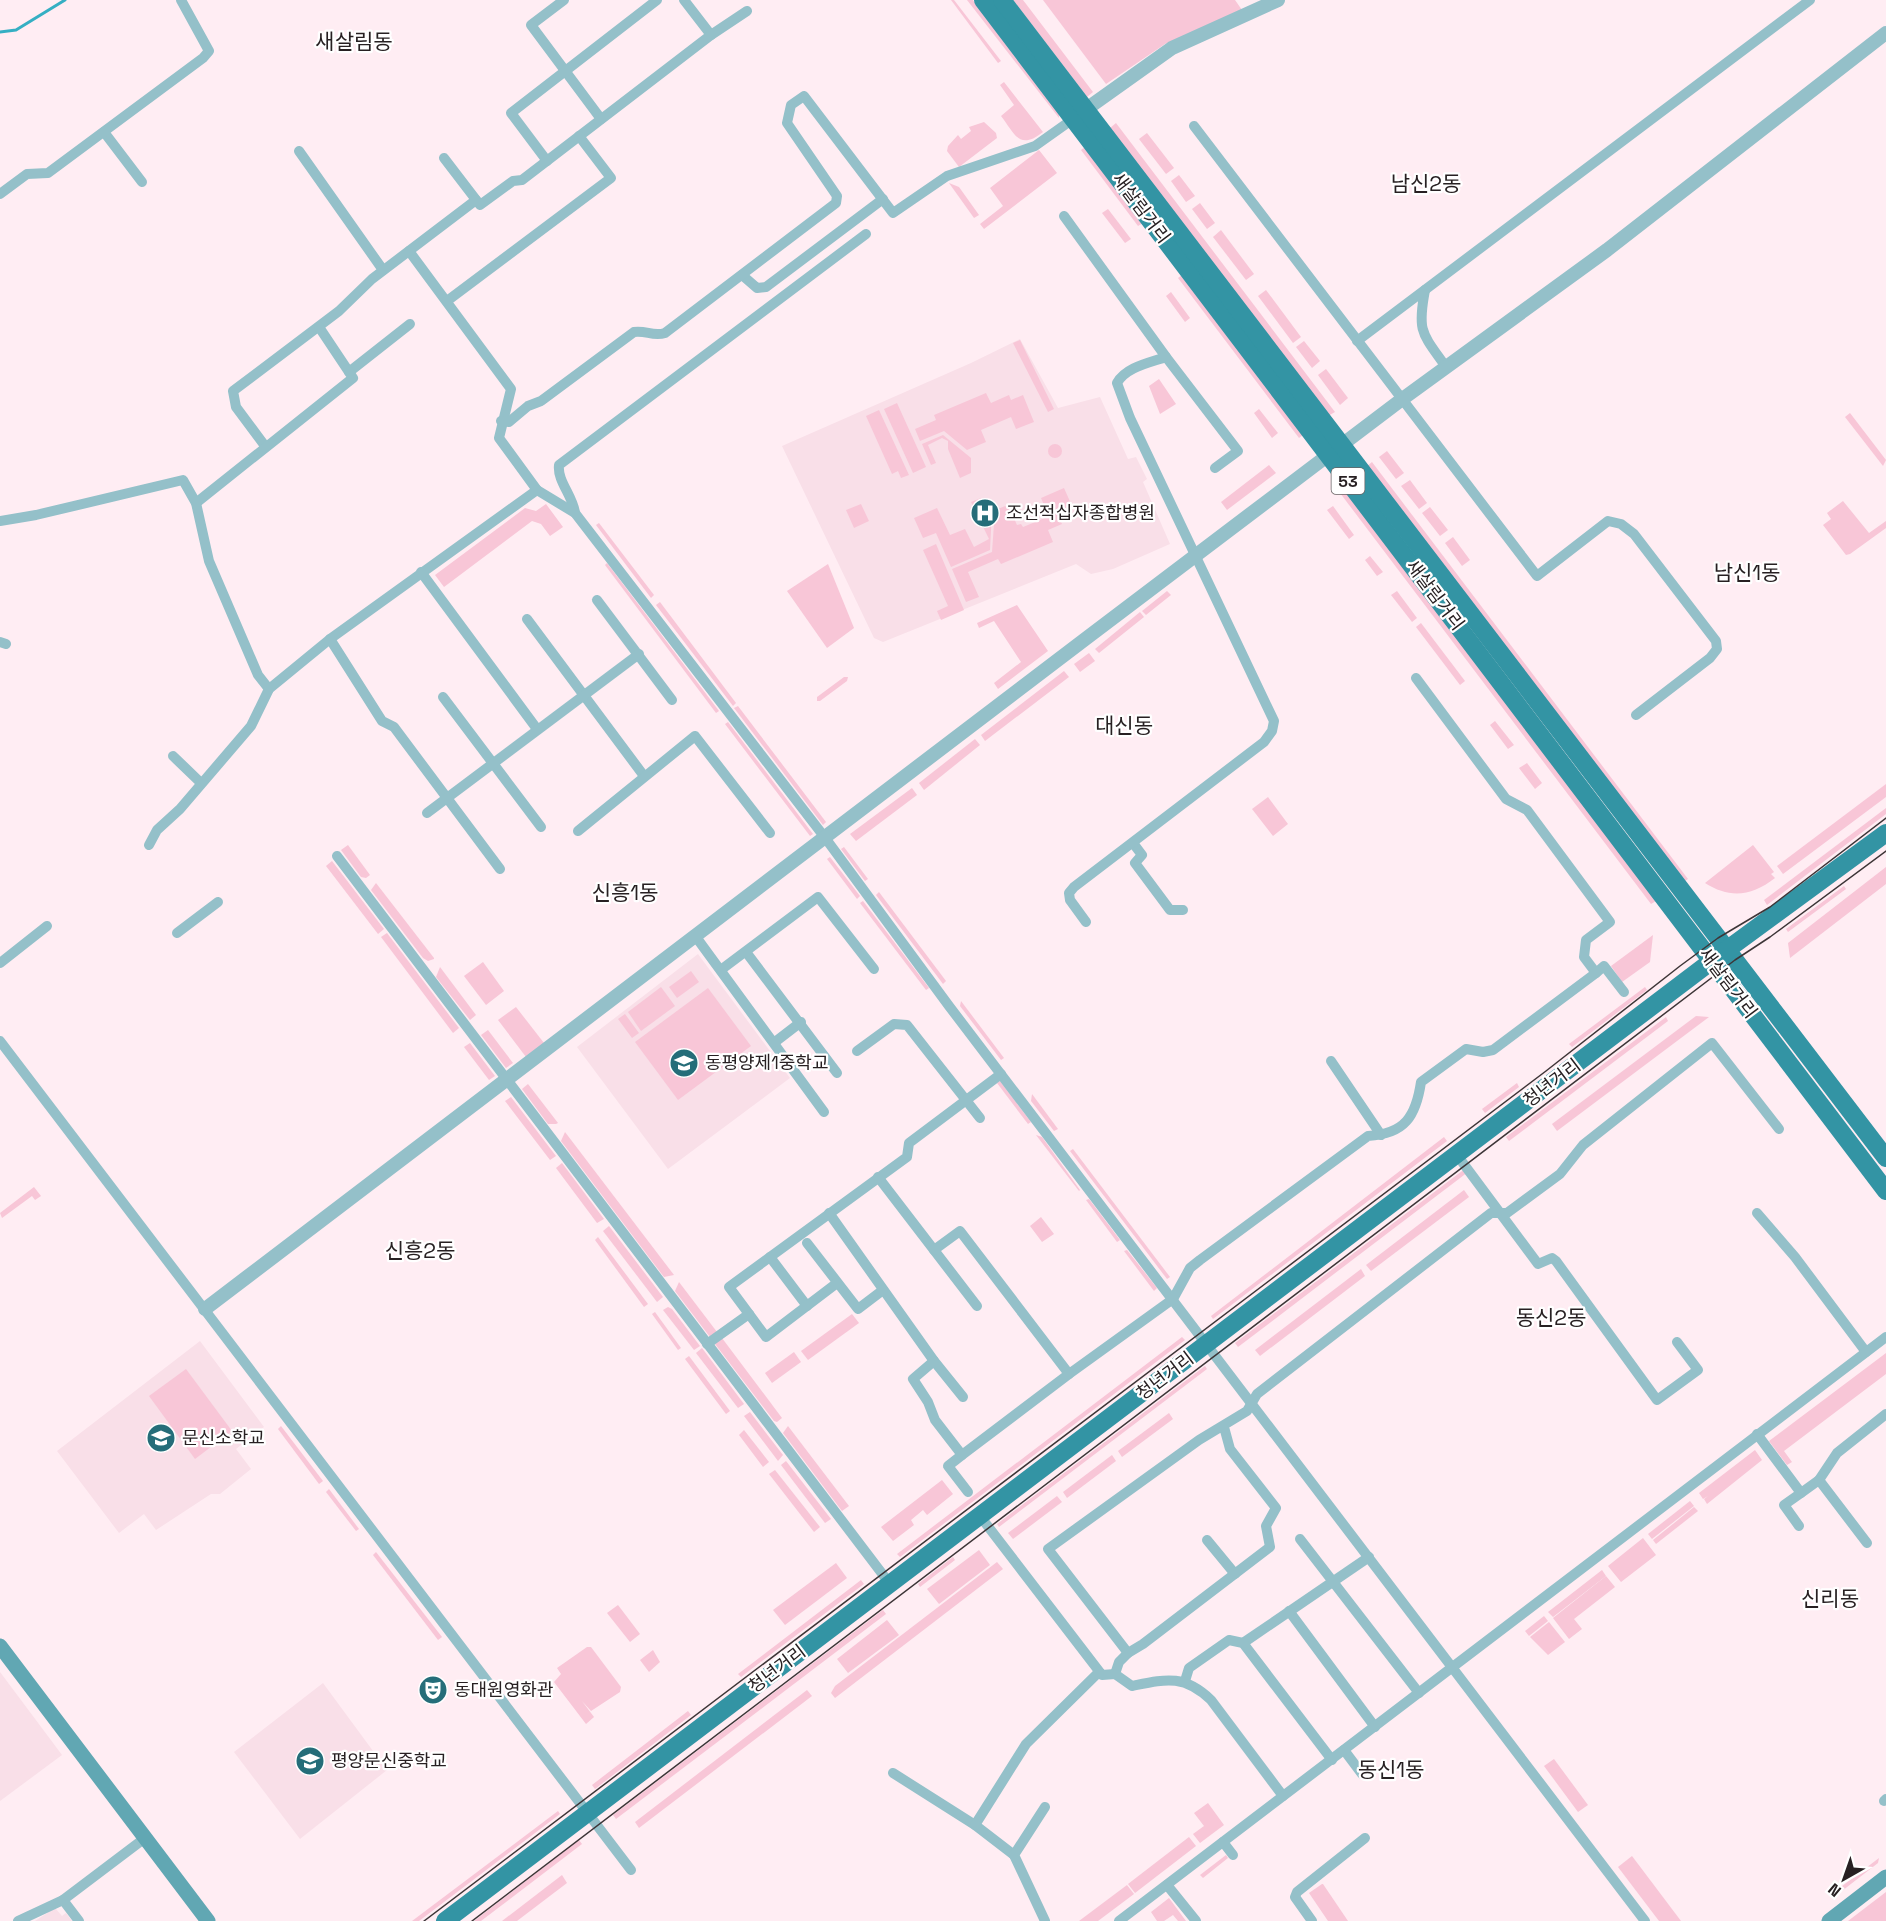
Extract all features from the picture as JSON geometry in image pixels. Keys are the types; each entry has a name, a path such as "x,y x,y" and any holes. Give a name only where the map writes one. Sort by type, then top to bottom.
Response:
{"main road":[{"name":"새살림거리","path":"983,0 1079,114 1335,451 1712,962 1886,1191"},
{"name":"새살림거리","path":"1002,0 1079,114"},
{"name":"새살림거리","path":"1335,451 1727,950 1886,1158"},
{"name":"청년거리","path":"445,1921 1727,950 1886,833"},
{"path":"0,1646 208,1921"},
{"path":"1829,1921 1886,1877"}],"street":[{"path":"0,194 27,174 48,173 203,58 209,51 181,0"},
{"path":"564,0 531,25 601,120"},
{"path":"547,161 511,113 657,0"},
{"path":"684,0 711,34"},
{"path":"501,421 508,422 528,406 541,401 634,332 641,331 656,336 665,333 836,203 837,196 787,123 791,105 804,96 893,213 947,176 1035,146 1172,48 1278,0"},
{"path":"1357,341 1810,0"},
{"path":"444,158 480,205 513,181 522,180 711,34 747,10"},
{"path":"205,1310 1401,400 1608,250 1886,33"},
{"path":"1194,126 1401,400 1538,576 1608,521 1621,524 1634,534 1716,641 1717,649 1710,658 1636,715"},
{"path":"104,132 142,182"},
{"path":"447,301 610,178 579,136"},
{"path":"299,152 383,270"},
{"path":"742,275 757,288 766,287 883,199"},
{"path":"265,446 236,407 233,390 318,327 383,270 476,200"},
{"path":"1064,216 1166,357 1238,451 1215,468"},
{"path":"575,513 573,499 558,474 559,465 866,234"},
{"path":"409,250 511,389 501,421 499,438 537,490 575,513 826,839 1001,1074 1646,1921"},
{"path":"1425,290 1419,322 1424,336 1446,367"},
{"path":"350,372 410,324"},
{"path":"196,503 353,378 318,327"},
{"path":"1086,922 1070,900 1069,892 1264,742 1272,731 1274,721 1130,418 1117,383 1121,377 1137,367 1166,357"},
{"path":"0,520 36,515 183,480 196,503 209,561 258,675 269,689"},
{"path":"149,844 157,830 180,809 251,726 269,689 330,639 537,490"},
{"path":"422,572 537,729"},
{"path":"597,600 672,699"},
{"path":"527,619 644,776"},
{"path":"330,639 382,721 394,728 500,869"},
{"path":"427,813 639,654"},
{"path":"1416,678 1506,799 1527,810 1610,922 1586,940 1584,957 1596,973"},
{"path":"443,697 541,828"},
{"path":"578,831 695,736 770,833"},
{"path":"173,756 201,783"},
{"path":"1133,843 1142,855 1135,863 1170,910 1183,910"},
{"path":"337,856 890,1584"},
{"path":"722,969 818,897 874,969"},
{"path":"177,933 218,902"},
{"path":"0,963 47,926"},
{"path":"696,937 722,969 824,1112"},
{"path":"746,952 801,1022 837,1073"},
{"path":"968,1492 948,1466 1173,1299 1190,1268 1368,1136 1393,1131 1412,1117 1417,1107 1421,1082 1466,1049 1483,1052 1493,1050 1604,966 1624,992"},
{"path":"775,1042 801,1022"},
{"path":"857,1051 894,1024 907,1025 980,1118"},
{"path":"0,1041 631,1870"},
{"path":"1128,1653 1048,1548 1199,1440 1224,1427 1247,1411 1257,1394 1491,1213 1507,1213 1560,1174 1583,1145 1712,1043 1779,1129"},
{"path":"1331,1061 1381,1135"},
{"path":"837,1283 766,1337 729,1287 908,1157 909,1143 1001,1074"},
{"path":"1457,1155 1538,1264 1552,1258 1556,1261 1657,1400 1698,1370 1677,1342"},
{"path":"878,1177 977,1306"},
{"path":"829,1213 934,1362 963,1397"},
{"path":"1757,1213 1795,1257 1866,1352"},
{"path":"934,1250 960,1231 1069,1374"},
{"path":"807,1243 858,1309 883,1290"},
{"path":"770,1257 807,1306"},
{"path":"707,1344 749,1314"},
{"path":"1119,1921 1886,1337"},
{"path":"934,1362 913,1379 928,1402 935,1420 962,1455"},
{"path":"1798,1526 1784,1505 1819,1480 1837,1453 1886,1414"},
{"path":"1115,1674 1119,1662 1128,1653 1270,1547 1266,1526 1276,1508 1230,1449 1224,1427"},
{"path":"1757,1434 1801,1493"},
{"path":"1819,1480 1867,1543"},
{"path":"980,1516 1102,1675 1115,1674 1132,1686 1161,1680 1185,1682 1198,1687 1211,1700 1283,1797"},
{"path":"1300,1539 1419,1693"},
{"path":"1207,1540 1235,1574"},
{"path":"1242,1644 1369,1557"},
{"path":"1288,1611 1374,1727"},
{"path":"1185,1682 1189,1668 1229,1640 1242,1644 1332,1760"},
{"path":"975,1825 1026,1744 1099,1672"},
{"path":"1344,1750 1362,1774"},
{"path":"893,1773 975,1825 1014,1855 1045,1921"},
{"path":"1014,1855 1045,1807"},
{"path":"18,1921 63,1900 145,1838"},
{"path":"1312,1921 1295,1897 1297,1892 1365,1838"},
{"path":"1223,1842 1233,1855"},
{"path":"1167,1885 1196,1921"},
{"path":"63,1900 79,1921"}],"shaded area":[{"path":"951,0 954,0 1001,61 998,63"},
{"path":"967,0 973,0 1059,113 1059,118"},
{"path":"1013,0 1023,0 1093,92 1087,97"},
{"path":"1043,0 1235,0 1242,10 1165,44 1106,84"},
{"path":"1004,82 1043,132 1035,138 1023,140 1018,138 1001,116 1014,105 1000,85"},
{"path":"984,122 996,133 997,138 959,167 947,151 948,146 958,135 961,139 971,131 969,127"},
{"path":"1116,123 1335,412 1328,416 1110,128"},
{"path":"1147,133 1174,168 1166,174 1139,139"},
{"path":"1085,147 1143,223 1138,226 1081,150"},
{"path":"1039,150 1057,173 984,229 980,224 1003,206 990,188"},
{"path":"1179,175 1195,196 1186,202 1171,181"},
{"path":"949,183 959,187 979,215 974,218"},
{"path":"1200,203 1215,223 1207,229 1192,209"},
{"path":"1108,209 1131,239 1125,243 1102,213"},
{"path":"1221,230 1254,274 1246,280 1213,237"},
{"path":"1182,275 1303,435 1299,438 1178,278"},
{"path":"1266,290 1301,337 1293,343 1258,296"},
{"path":"1171,292 1190,318 1185,322 1166,296"},
{"name":"조선적십자종합병원","path":"1020,339 1058,408 1100,397 1128,459 1136,457 1147,479 1143,482 1170,544 1113,569 1091,574 1076,564 883,642 874,638 782,446"},
{"path":"1020,340 1054,409 1048,412 1013,343"},
{"path":"1304,341 1320,361 1312,368 1296,347"},
{"path":"1326,369 1348,398 1340,405 1318,375"},
{"path":"1159,379 1176,404 1160,414 1149,386"},
{"path":"986,393 991,403 1009,395 1011,400 1023,395 1034,422 1016,429 1011,417 981,430 986,442 967,450 944,431 920,441 915,429 936,420 934,415"},
{"path":"897,403 926,467 913,473 884,409"},
{"path":"1259,409 1278,433 1272,438 1254,413"},
{"path":"879,410 909,475 901,478 898,471 892,474 866,416"},
{"path":"1850,413 1886,460 1883,466 1845,417"},
{"path":"943,435 971,458 971,473 960,478 948,449 948,441 942,438 928,445 936,463 931,465 922,444"},
{"path":"1055,444 1060,446 1062,451 1060,456 1055,458 1050,456 1048,451 1050,446"},
{"path":"1387,451 1404,473 1396,479 1379,457"},
{"path":"1372,462 1688,879 1682,883 1366,467"},
{"path":"1269,465 1276,473 1227,510 1221,502"},
{"path":"1410,480 1427,503 1419,509 1401,486"},
{"path":"1341,485 1656,901 1651,904 1337,489"},
{"path":"1064,488 1072,506 1057,513 1062,524 1048,530 1053,542 1001,564 998,559 968,572 979,597 966,602 952,569 992,552 995,510 1008,505 1017,525 1021,524 1023,527 1045,518 1044,514 1047,512 1041,498"},
{"path":"981,498 992,510 990,550 951,567 936,533 923,538 914,518 937,508 950,535 965,529 974,547 989,539 971,502"},
{"path":"1843,501 1869,533 1886,521 1886,528 1846,555 1823,525 1831,519 1827,513"},
{"path":"546,504 563,527 550,536 541,524 532,521 444,587 435,575 525,508 536,511"},
{"path":"861,504 869,521 854,528 846,510"},
{"path":"1333,506 1354,535 1349,539 1327,510"},
{"path":"1430,507 1448,530 1440,536 1422,513"},
{"path":"599,523 654,595 651,598 596,525"},
{"path":"1453,537 1470,560 1462,566 1445,543"},
{"path":"936,544 964,610 941,620 937,611 948,606 923,550"},
{"path":"1370,556 1383,572 1377,576 1365,560"},
{"path":"607,563 719,711 716,713 605,565"},
{"path":"828,564 854,628 827,648 787,591"},
{"path":"1167,591 1171,595 1146,615 1142,611"},
{"path":"1397,591 1417,618 1412,622 1391,595"},
{"path":"660,602 736,703 733,706 656,605"},
{"path":"1017,605 1048,651 998,689 994,683 1021,662 994,621 979,628 977,623"},
{"path":"1140,612 1144,617 1099,653 1095,649"},
{"path":"1421,623 1465,681 1460,685 1416,627"},
{"path":"1089,653 1095,661 1080,672 1074,664"},
{"path":"1064,671 1069,677 985,741 981,735"},
{"path":"844,677 848,677 847,681 817,701 817,697"},
{"path":"738,706 826,822 823,825 734,708"},
{"path":"1495,721 1514,745 1508,749 1490,725"},
{"path":"728,722 813,834 810,836 725,724"},
{"path":"975,739 980,745 924,790 919,783"},
{"path":"1527,763 1542,783 1535,789 1519,768"},
{"path":"1886,784 1886,797 1783,874 1777,866"},
{"path":"912,788 917,795 856,841 850,834"},
{"path":"1268,797 1288,824 1273,836 1252,809"},
{"path":"1886,808 1886,814 1767,905 1764,900"},
{"path":"348,845 370,875 366,878 361,877 341,850"},
{"path":"1753,845 1774,872 1771,874 1775,878 1758,889 1741,893 1723,892 1705,883"},
{"path":"844,847 868,879 865,881 841,849"},
{"path":"830,857 860,896 857,899 827,859"},
{"path":"332,861 384,929 378,934 326,866"},
{"path":"1886,867 1886,884 1790,958 1788,943"},
{"path":"376,883 434,959 428,961 423,958 371,890"},
{"path":"1844,886 1846,889 1788,932 1786,929"},
{"path":"879,892 946,981 943,984 876,895"},
{"path":"863,901 929,988 926,990 860,903"},
{"path":"387,933 459,1028 453,1033 381,937"},
{"path":"1653,935 1650,962 1622,982 1611,966"},
{"name":"동평양제1중학교","path":"698,954 790,1078 668,1169 577,1047"},
{"path":"483,962 504,991 486,1005 464,976"},
{"path":"440,967 476,1015 470,1020 436,977"},
{"path":"691,971 699,982 677,998 669,987"},
{"path":"661,987 675,1006 641,1031 628,1012"},
{"path":"1645,987 1647,990 1572,1047 1569,1044"},
{"path":"708,988 751,1046 678,1100 635,1042"},
{"path":"961,1001 1004,1058 1001,1060 960,1006"},
{"path":"516,1007 544,1043 526,1057 498,1020"},
{"path":"625,1014 639,1033 632,1038 618,1019"},
{"path":"1696,1016 1709,1017 1557,1131 1552,1124"},
{"path":"1666,1017 1668,1021 1509,1141 1506,1137"},
{"path":"488,1030 513,1063 506,1068 481,1035"},
{"path":"470,1043 495,1076 489,1080 464,1047"},
{"path":"1000,1081 1031,1122 1028,1124 997,1083"},
{"path":"1517,1083 1519,1087 1485,1113 1482,1109"},
{"path":"528,1084 558,1123 548,1124 522,1089"},
{"path":"1032,1094 1058,1129 1054,1131 1031,1101"},
{"path":"511,1097 556,1156 550,1160 505,1101"},
{"path":"565,1132 674,1275 664,1277 561,1141"},
{"path":"1036,1135 1042,1137 1079,1191"},
{"path":"1444,1137 1447,1141 1213,1319 1211,1316"},
{"path":"1073,1149 1170,1277 1167,1279 1070,1151"},
{"path":"562,1163 604,1219 597,1223 556,1168"},
{"path":"1466,1168 1468,1172 1238,1347 1235,1343"},
{"path":"34,1187 41,1196 35,1200 32,1196 2,1218 0,1213"},
{"path":"1464,1190 1469,1197 1371,1271 1366,1265"},
{"path":"1089,1199 1120,1240 1117,1242 1086,1200"},
{"path":"1041,1217 1054,1234 1042,1242 1030,1226"},
{"path":"609,1226 663,1297 657,1302 603,1231"},
{"path":"598,1237 648,1304 644,1307 595,1240"},
{"path":"1127,1250 1157,1288 1154,1291 1124,1251"},
{"path":"1361,1269 1365,1276 1260,1356 1255,1350"},
{"path":"679,1282 717,1332 710,1337 675,1291"},
{"path":"668,1307 672,1309 700,1346 694,1350 663,1310"},
{"path":"655,1312 681,1348 678,1350 652,1314"},
{"path":"852,1314 859,1323 808,1360 801,1351"},
{"path":"1182,1337 1185,1340 900,1557 897,1554"},
{"path":"722,1338 782,1418 777,1422 715,1344"},
{"name":"문신소학교","path":"200,1341 264,1427 236,1449 251,1469 220,1494 211,1494 156,1530 144,1514 119,1533 57,1451"},
{"path":"702,1348 744,1404 738,1408 696,1353"},
{"path":"794,1352 801,1362 772,1383 765,1373"},
{"path":"1886,1353 1886,1374 1784,1451 1792,1462 1787,1465 1769,1441"},
{"path":"689,1356 730,1411 726,1414 685,1359"},
{"path":"1205,1366 1207,1369 999,1527 997,1524"},
{"path":"186,1369 232,1431 195,1459 149,1396"},
{"path":"750,1412 783,1455 778,1461 744,1416"},
{"path":"1169,1413 1173,1419 1122,1457 1118,1451"},
{"path":"281,1426 323,1481 319,1484 278,1429"},
{"path":"788,1426 849,1506 842,1511 783,1433"},
{"path":"744,1430 769,1462 763,1467 739,1435"},
{"path":"1755,1450 1762,1460 1707,1504 1704,1499 1708,1496 1703,1499 1699,1493"},
{"path":"1112,1455 1116,1461 1067,1498 1063,1492"},
{"path":"786,1461 831,1519 825,1523 781,1465"},
{"path":"775,1470 820,1527 814,1532 769,1474"},
{"path":"942,1480 953,1494 927,1515 923,1510 911,1520 914,1525 893,1541 881,1527"},
{"path":"329,1489 359,1529 356,1531 326,1492"},
{"path":"1057,1496 1062,1502 1013,1539 1008,1533"},
{"path":"1690,1501 1694,1506 1652,1539 1648,1534"},
{"path":"1694,1507 1698,1511 1656,1544 1653,1540"},
{"path":"1643,1538 1656,1555 1621,1582 1608,1566"},
{"path":"979,1550 990,1565 939,1604 927,1589"},
{"path":"376,1552 442,1637 438,1640 373,1555"},
{"path":"953,1557 955,1560 920,1587 918,1584"},
{"path":"997,1562 1003,1569 835,1698 831,1693 835,1686"},
{"path":"836,1563 847,1578 785,1625 773,1610"},
{"path":"1602,1570 1606,1576 1553,1617 1548,1612"},
{"path":"1606,1576 1615,1587 1574,1619 1582,1629 1569,1639 1553,1618"},
{"path":"861,1580 864,1584 741,1677 738,1674"},
{"path":"618,1605 640,1634 630,1642 607,1613"},
{"path":"883,1610 886,1614 616,1819 613,1815"},
{"path":"1544,1616 1548,1621 1529,1636 1525,1631"},
{"path":"887,1620 899,1635 848,1673 837,1659"},
{"path":"1549,1622 1565,1642 1548,1655 1530,1637"},
{"path":"587,1647 591,1647 621,1687 620,1692 591,1711 582,1701 594,1717 586,1724 554,1682 561,1674 557,1668"},
{"path":"653,1650 660,1662 649,1672 640,1660"},
{"path":"0,1672 62,1755 0,1801"},
{"name":"평양문신중학교","path":"323,1683 387,1770 300,1839 234,1752"},
{"path":"807,1690 812,1696 639,1828 635,1822"},
{"path":"688,1711 691,1715 595,1789 592,1785"},
{"path":"1554,1759 1588,1805 1578,1812 1544,1766"},
{"path":"1208,1803 1224,1825 1200,1843 1193,1834 1204,1826 1194,1813"},
{"path":"558,1811 560,1814 419,1921 412,1921"},
{"path":"1189,1837 1196,1846 1135,1893 1128,1884"},
{"path":"579,1840 582,1844 481,1921 474,1921"},
{"path":"1226,1855 1228,1858 1203,1878 1200,1875"},
{"path":"1632,1856 1681,1921 1659,1921 1618,1867"},
{"path":"1879,1858 1878,1863 1838,1894 1833,1893"},
{"path":"562,1875 567,1883 517,1921 502,1921"},
{"path":"1322,1884 1348,1921 1328,1921 1309,1893"},
{"path":"1127,1885 1134,1894 1098,1921 1079,1921"},
{"path":"1886,1892 1886,1921 1848,1921"},
{"path":"1169,1898 1186,1921 1178,1921 1173,1915 1164,1921 1157,1921 1151,1912"},
{"path":"55,1908 62,1916 66,1913 72,1921 35,1921"}],"waterway":[{"path":"0,32 16,30 65,0"}],"tram line":[{"path":"424,1921 1546,1071 1680,966 1718,938 1770,907 1886,818"},
{"path":"472,1921 1735,960 1770,937 1886,851"}],"place":[{"name":"조선적십자종합병원","path":"985,513"},
{"name":"동평양제1중학교","path":"684,1063"},
{"name":"문신소학교","path":"161,1438"},
{"name":"동대원영화관","path":"433,1690"},
{"name":"평양문신중학교","path":"310,1761"}],"district":[{"name":"새살림동","path":"354,42"},
{"name":"남신2동","path":"1426,184"},
{"name":"남신1동","path":"1747,573"},
{"name":"대신동","path":"1124,726"},
{"name":"신흥1동","path":"625,893"},
{"name":"신흥2동","path":"420,1251"},
{"name":"동신2동","path":"1551,1318"},
{"name":"신리동","path":"1830,1599"},
{"name":"동신1동","path":"1391,1770"}]}
